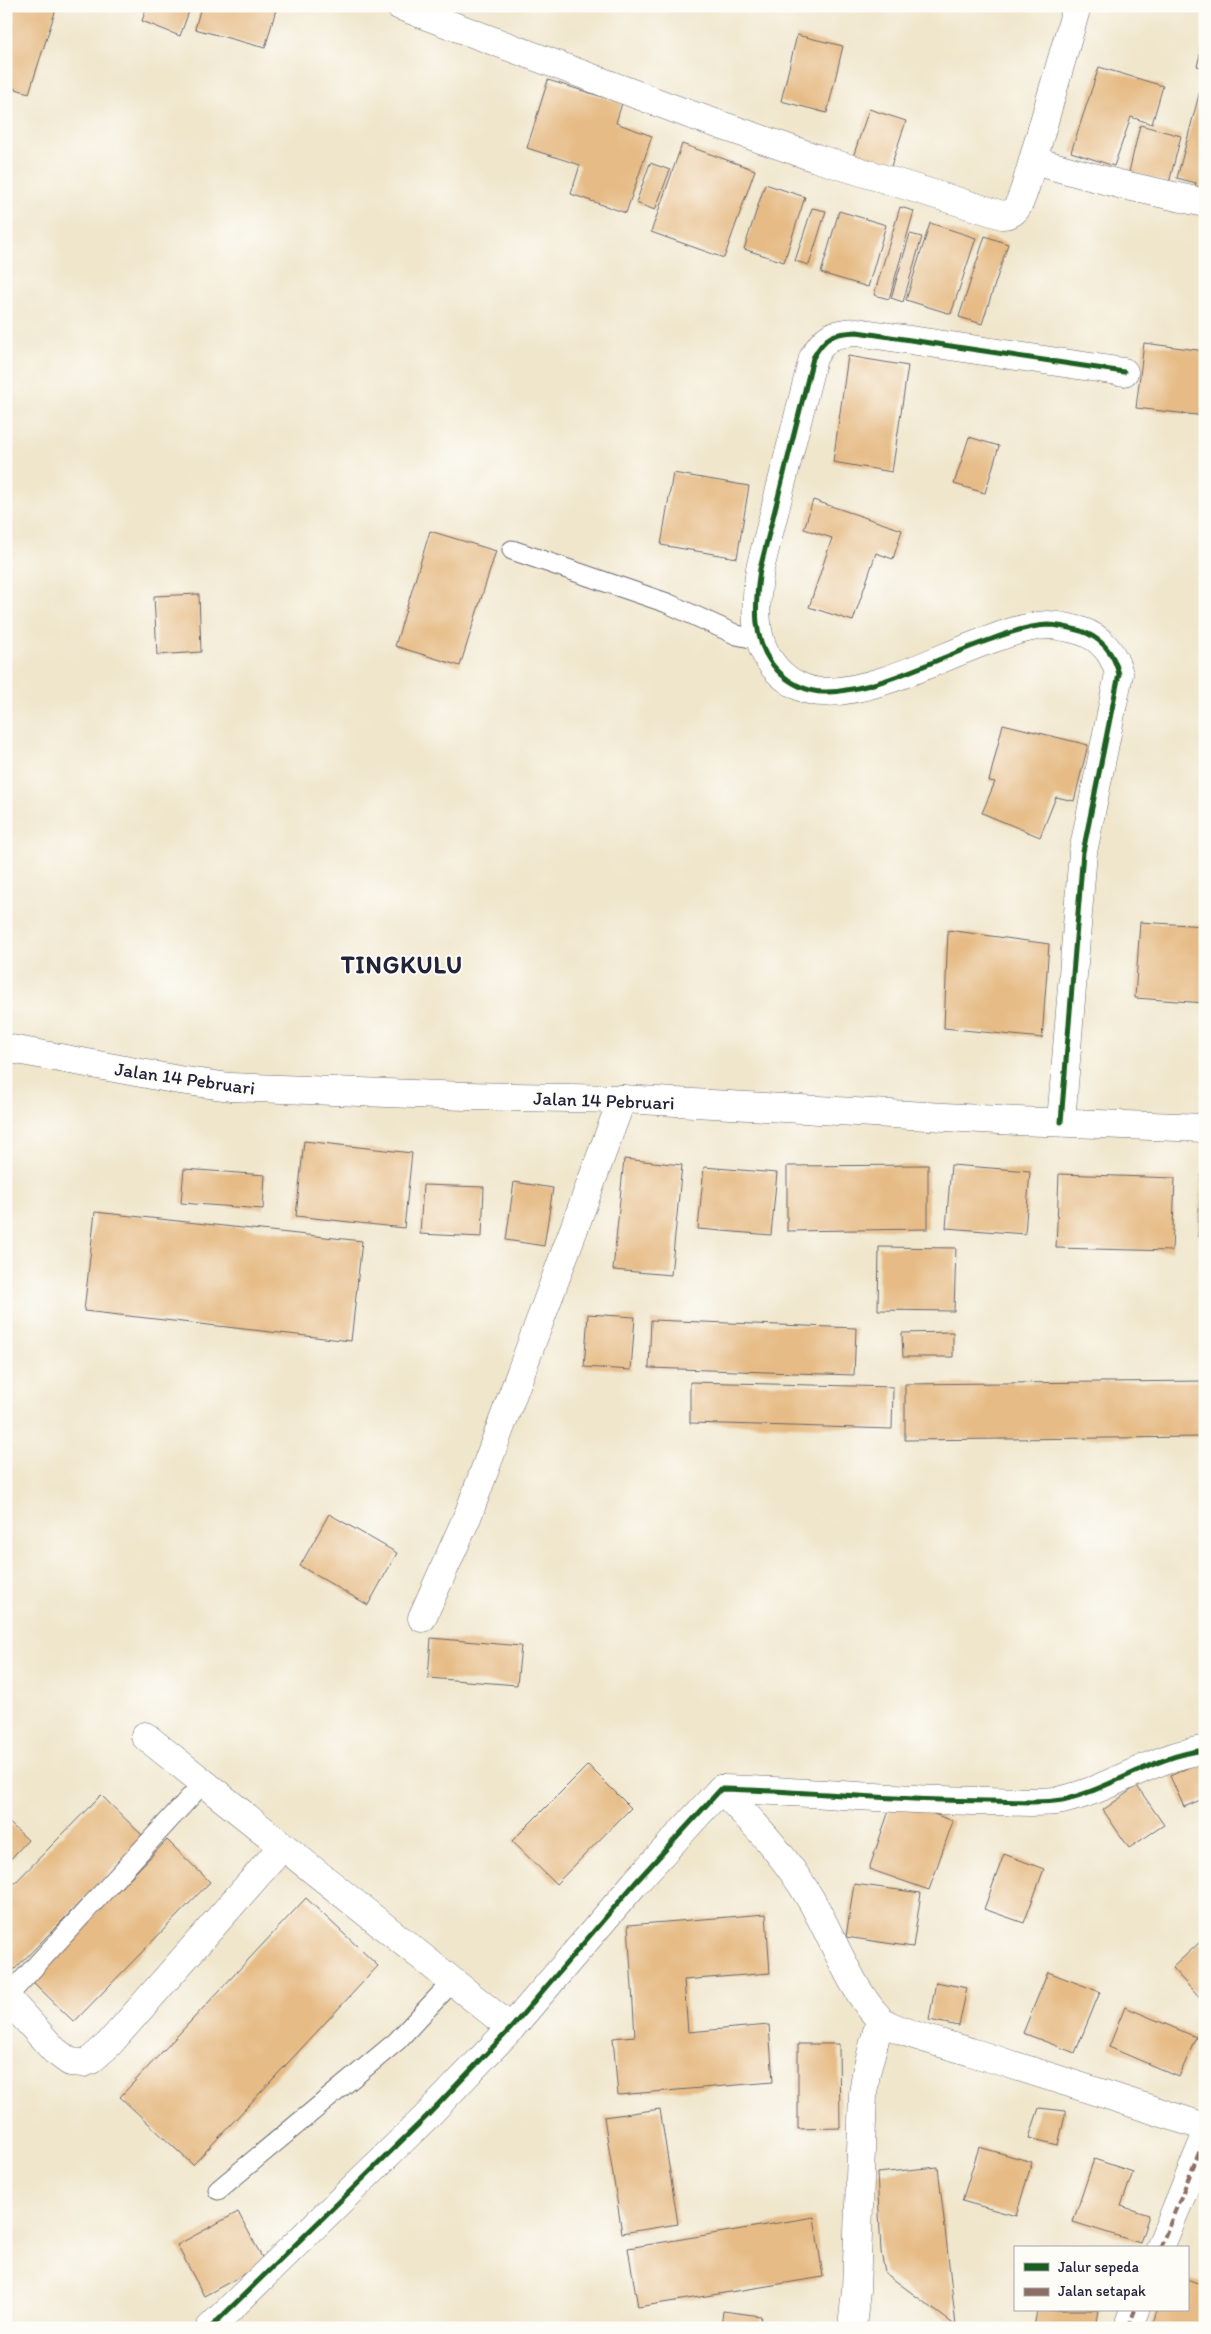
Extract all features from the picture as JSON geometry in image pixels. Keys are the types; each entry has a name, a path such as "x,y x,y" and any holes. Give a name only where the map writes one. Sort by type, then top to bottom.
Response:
{"street":[{"path":"400,6 674,108 816,158 1002,215 1010,215 1015,212 1034,161 1077,6"},
{"path":"1034,161 1120,184 1205,203"},
{"path":"1061,1122 1083,852 1119,674 1115,658 1104,644 1089,634 1068,627 1048,625 1018,630 894,676 858,687 826,692 805,689 786,680 770,663 760,640 755,617 760,569 814,358 820,346 828,337 858,332 1124,372"},
{"name":"Jalan 14 Pebruari","path":"6,1048 179,1080 230,1087 466,1096 622,1098 1205,1128"},
{"path":"422,1618 468,1515 622,1098"},
{"path":"145,1736 510,2028"},
{"path":"721,1788 946,1800 1060,1800 1101,1786 1142,1767 1182,1754 1205,1750"},
{"path":"721,1788 770,1842 792,1871 811,1900 861,1993 880,2020 920,2036 1205,2127"},
{"path":"210,2328 427,2116 510,2028 635,1883 721,1788"},
{"path":"7,1997 63,2058 77,2063 91,2060 109,2044 282,1847"},
{"path":"852,2328 856,2290 863,2094 866,2073 880,2020"},
{"path":"1161,2246 1205,2138"},
{"path":"1128,2328 1134,2312"}],"lane":[{"path":"512,550 667,603 737,635 760,640"},
{"path":"7,1997 203,1783"},
{"path":"218,2190 397,2041 452,1982"}],"building":[{"path":"6,6 57,6 29,93 6,86"},
{"path":"147,6 191,6 180,36 142,21"},
{"path":"201,6 277,6 265,48 195,29"},
{"path":"797,35 843,46 827,113 781,101"},
{"path":"1205,41 1205,68 1197,66"},
{"path":"1099,67 1163,86 1152,124 1131,117 1114,166 1071,152"},
{"path":"548,80 622,103 616,123 652,136 626,213 571,194 580,165 527,148"},
{"path":"1201,87 1205,88 1205,189 1195,186 1196,183 1177,178"},
{"path":"869,109 906,121 888,175 851,163"},
{"path":"1140,125 1181,136 1169,183 1129,172"},
{"path":"682,144 755,170 724,258 651,232"},
{"path":"650,163 670,170 655,210 636,203"},
{"path":"765,184 805,197 784,262 744,249"},
{"path":"900,207 914,211 889,299 874,295"},
{"path":"812,208 826,211 809,265 795,261"},
{"path":"839,211 886,225 868,287 821,273"},
{"path":"930,223 976,238 951,314 906,300"},
{"path":"910,234 922,237 903,302 891,298"},
{"path":"985,236 1008,244 982,324 959,317"},
{"path":"1144,343 1205,351 1205,416 1136,408"},
{"path":"848,356 908,366 892,472 833,462"},
{"path":"969,437 999,446 985,493 954,484"},
{"path":"673,473 749,486 737,558 661,545"},
{"path":"813,500 902,530 893,559 876,553 853,621 809,607 832,538 804,529"},
{"path":"430,531 496,551 460,666 395,646"},
{"path":"199,594 201,652 157,655 154,596"},
{"path":"1003,724 1088,745 1074,801 1056,797 1040,837 982,813 995,782 989,781"},
{"path":"1140,922 1205,926 1205,1003 1135,998"},
{"path":"948,930 1049,944 1042,1038 944,1028"},
{"path":"304,1141 412,1153 404,1228 296,1216"},
{"path":"624,1159 682,1165 671,1275 613,1270"},
{"path":"928,1165 928,1229 787,1231 787,1166"},
{"path":"951,1165 1030,1171 1025,1234 946,1228"},
{"path":"704,1167 777,1173 771,1235 698,1229"},
{"path":"184,1169 265,1175 263,1209 181,1203"},
{"path":"1059,1174 1175,1178 1172,1251 1056,1248"},
{"path":"1201,1175 1205,1175 1205,1236 1198,1236"},
{"path":"514,1182 553,1188 544,1246 506,1240"},
{"path":"423,1185 484,1187 482,1237 420,1234"},
{"path":"95,1212 362,1241 351,1341 84,1311"},
{"path":"879,1247 956,1248 954,1311 878,1310"},
{"path":"588,1314 635,1317 631,1370 584,1367"},
{"path":"651,1320 856,1328 854,1375 649,1368"},
{"path":"953,1332 953,1357 903,1357 902,1333"},
{"path":"1205,1381 1205,1437 905,1440 905,1384"},
{"path":"690,1382 893,1387 892,1429 690,1423"},
{"path":"329,1514 397,1553 368,1605 300,1566"},
{"path":"431,1638 521,1646 517,1685 428,1678"},
{"path":"1205,1760 1205,1798 1184,1807 1170,1776"},
{"path":"588,1765 631,1808 556,1884 512,1841"},
{"path":"1137,1786 1164,1825 1129,1848 1103,1810"},
{"path":"101,1795 144,1837 11,1973 6,1968 6,1892"},
{"path":"893,1799 953,1821 929,1890 869,1869"},
{"path":"6,1820 28,1840 6,1864"},
{"path":"167,1840 210,1882 74,2022 31,1980"},
{"path":"1004,1854 1044,1869 1024,1923 984,1909"},
{"path":"854,1884 921,1893 913,1947 846,1937"},
{"path":"306,1898 378,1966 193,2165 120,2097"},
{"path":"766,1914 770,1973 684,1980 688,2032 769,2025 773,2082 618,2095 613,2038 635,2036 628,1925"},
{"path":"1201,1941 1205,1945 1205,2004 1172,1968"},
{"path":"1048,1972 1100,1992 1075,2053 1023,2033"},
{"path":"936,1982 967,1988 959,2026 929,2020"},
{"path":"1125,2007 1196,2037 1179,2077 1109,2047"},
{"path":"798,2044 839,2044 840,2128 798,2129"},
{"path":"1039,2108 1066,2111 1058,2145 1029,2138"},
{"path":"660,2109 678,2224 622,2233 604,2117"},
{"path":"979,2147 1032,2162 1016,2216 962,2201"},
{"path":"1094,2159 1133,2172 1121,2206 1149,2215 1140,2243 1073,2222"},
{"path":"938,2167 956,2326 885,2273 881,2252 877,2173"},
{"path":"238,2212 265,2263 204,2296 177,2245"},
{"path":"814,2217 823,2277 638,2307 628,2248"},
{"path":"1188,2279 1205,2286 1205,2328 1158,2328 1152,2326 1156,2312 1188,2312"},
{"path":"723,2311 761,2316 759,2328 721,2328"},
{"path":"1037,2312 1099,2312 1096,2328 1034,2328"}],"marked path":[{"path":"1161,2246 1205,2138"},
{"path":"1128,2328 1134,2312"}],"cycle path":[{"path":"1061,1122 1083,852 1119,674 1110,653 1101,642 1088,634 1069,628 1048,625 1006,634 890,679 869,685 848,690 813,691 787,679 769,659 759,635 756,609 757,596 760,569 813,358 826,340 842,333 857,332 1124,372"},
{"path":"210,2328 427,2116 511,2028 635,1883 721,1789 919,1799 1045,1802 1080,1795 1168,1759 1186,1753 1205,1750"}],"district":[{"name":"TINGKULU","path":"402,965"}]}
